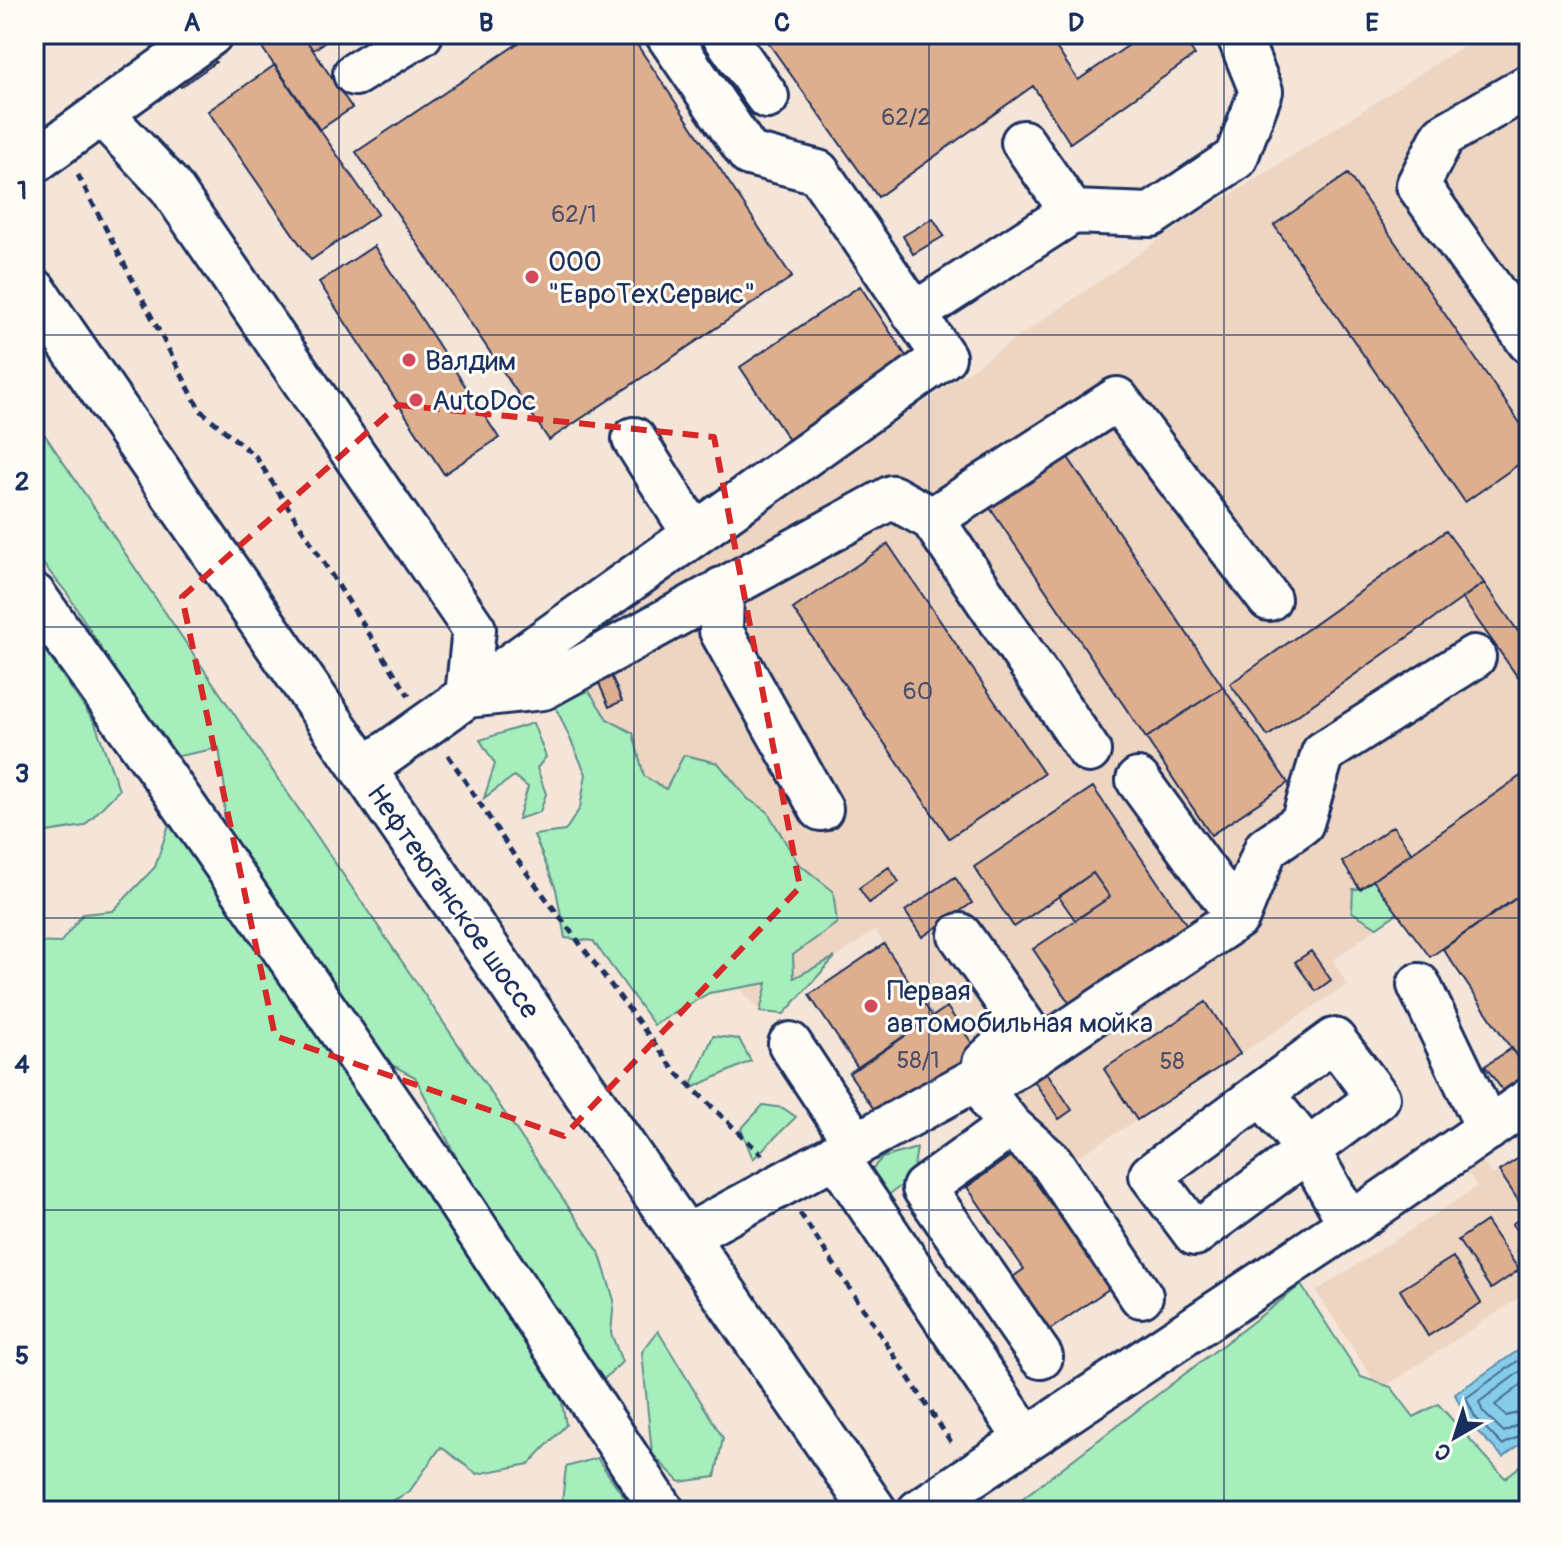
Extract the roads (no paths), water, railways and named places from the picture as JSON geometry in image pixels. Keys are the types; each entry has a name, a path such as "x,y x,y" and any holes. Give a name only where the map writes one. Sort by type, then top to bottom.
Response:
{"main road":[{"name":"Нефтеюганское шоссе","path":"34,291 874,1511"}],"lane":[{"path":"48,152 211,34"},
{"path":"355,74 421,34"},
{"path":"363,770 944,357 818,172 749,154 667,34"},
{"path":"723,34 767,97"},
{"path":"914,314 1072,212 1151,215 1236,158 1261,91 1238,34"},
{"path":"1529,86 1443,136 1418,185 1529,342"},
{"path":"102,114 170,186 474,629 467,696"},
{"path":"1023,142 1072,212"},
{"path":"932,519 1117,399 1269,599"},
{"path":"634,439 694,534"},
{"path":"467,696 543,688 892,497 932,519 1089,751"},
{"path":"722,589 721,631 821,809"},
{"path":"34,595 454,1195 663,1511"},
{"path":"685,1237 973,1081 995,1080 1238,917 1266,848 1302,823 1323,753 1474,657"},
{"path":"1138,780 1238,917"},
{"path":"960,935 1024,1026 985,1062 973,1081"},
{"path":"919,1511 1350,1224 1514,1122 1419,985"},
{"path":"1334,1040 1378,1098 1195,1234 1151,1175 1262,1094 1334,1040"},
{"path":"790,1044 846,1150 1026,1439"},
{"path":"973,1081 1010,1126 1051,1162 1141,1296"},
{"path":"1262,1094 1308,1150 1350,1224"},
{"path":"1010,1126 924,1188 1041,1357"}],"water":[{"path":"1529,1343 1529,1438 1503,1457 1468,1422 1455,1394"}],"place":[{"name":"ООО \"ЕвроТехСервис\"","path":"532,277"},
{"name":"Валдим","path":"409,360"},
{"name":"AutoDoc","path":"416,400"},
{"name":"Первая автомобильная мойка","path":"871,1006"}]}
